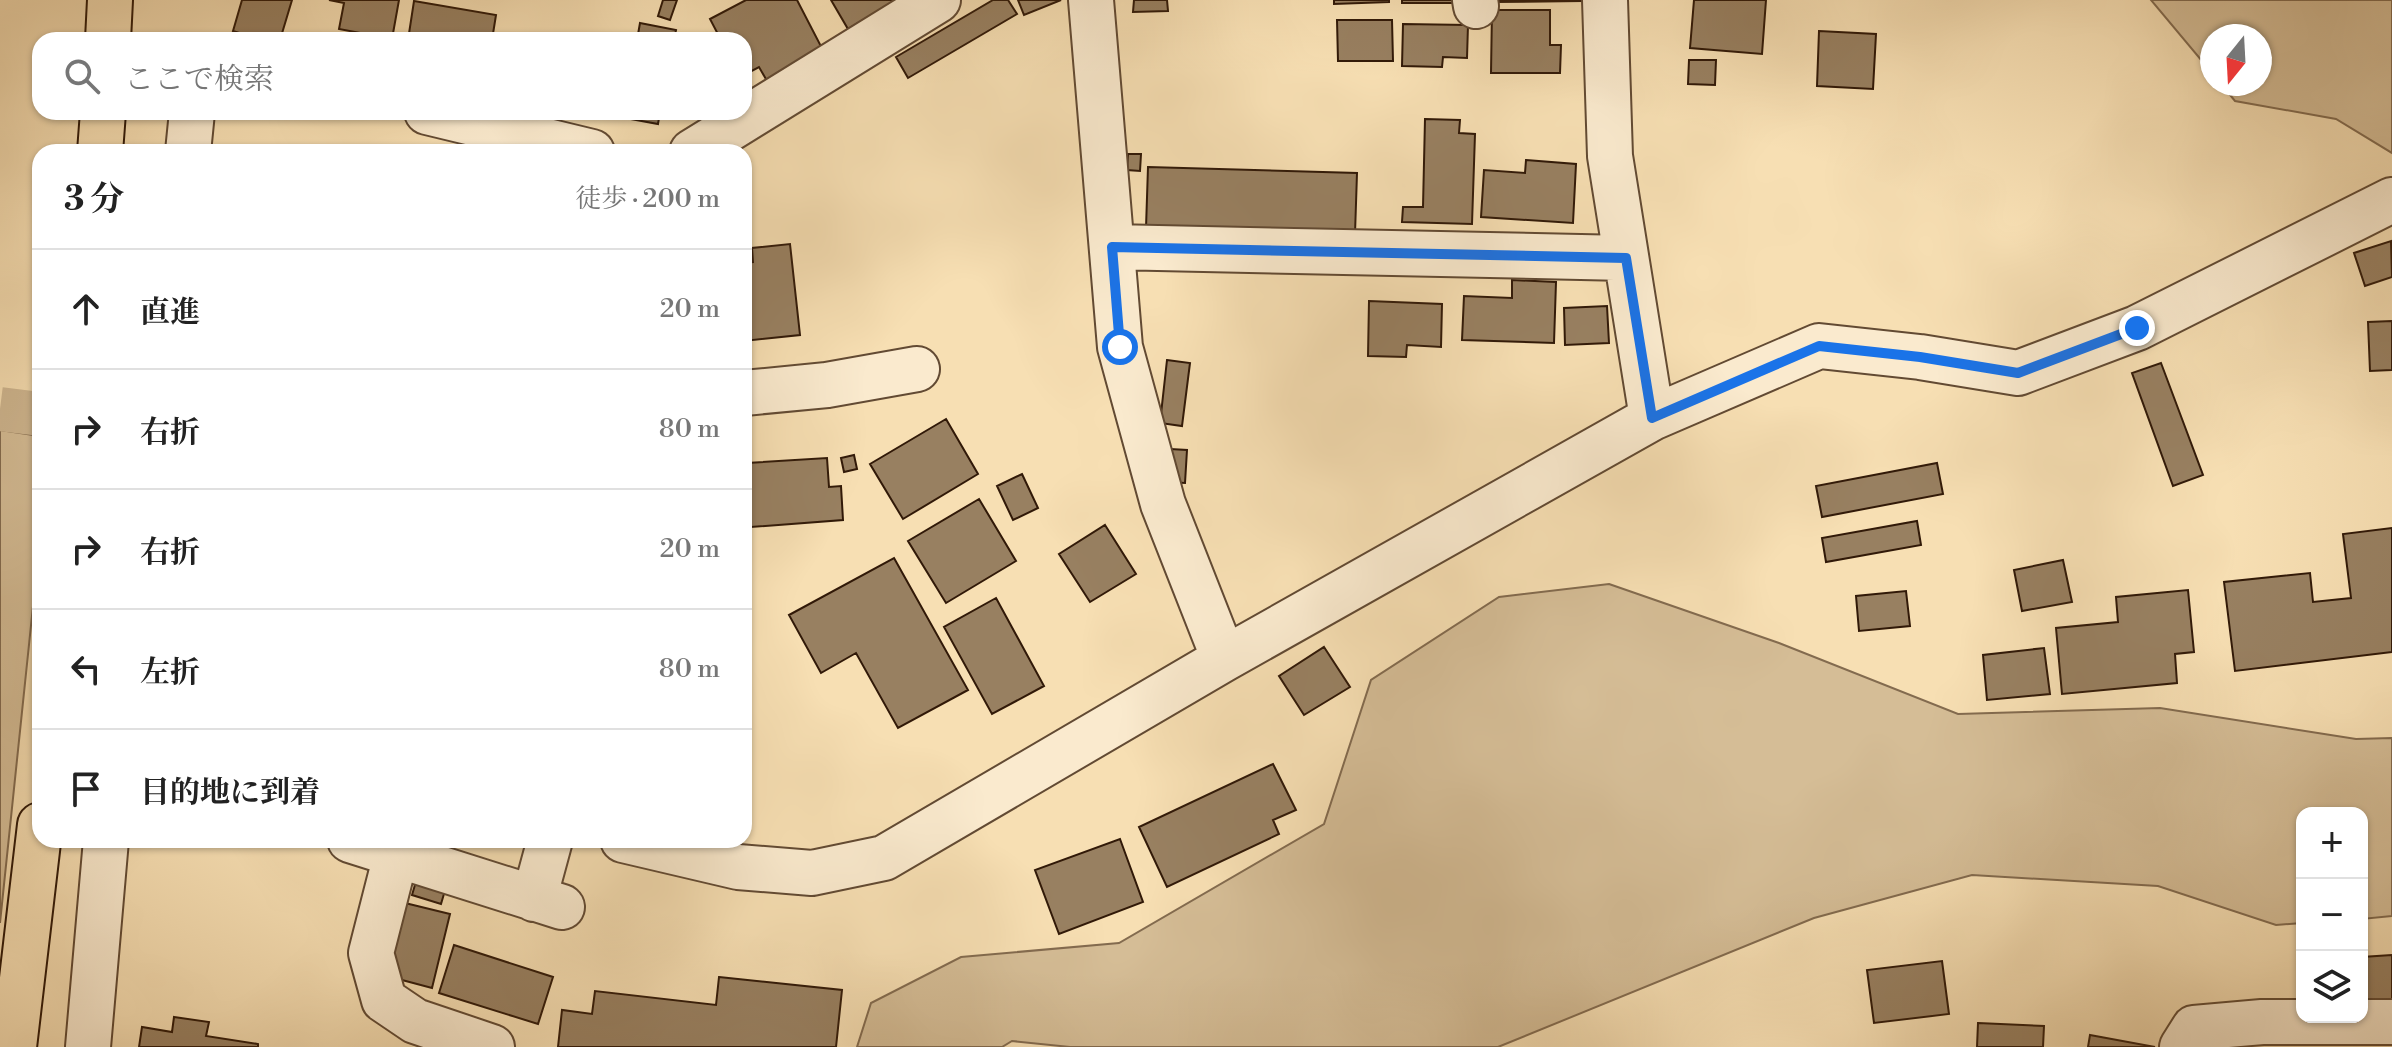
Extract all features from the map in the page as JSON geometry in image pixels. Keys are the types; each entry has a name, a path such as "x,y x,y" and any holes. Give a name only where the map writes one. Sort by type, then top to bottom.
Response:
{"highway":[{"path":"108,32 110,0"},
{"path":"101,144 102,120"},
{"path":"14,1047 37,848"}],"street":[{"path":"752,115 938,0"},
{"path":"1091,0 1120,347 1163,504 1224,659"},
{"path":"1605,0 1610,156 1652,418"},
{"path":"189,144 191,120"},
{"path":"460,120 559,144"},
{"path":"705,144 744,120"},
{"path":"657,848 738,867 812,873 884,858 1224,659 1652,418 1819,346 1920,357 2018,373 2137,328 2392,200"},
{"path":"1112,247 1626,258"},
{"path":"752,392 827,385 917,369"},
{"path":"88,1047 105,848"},
{"path":"375,848 548,903 548,848"},
{"path":"396,855 371,953 384,1000 415,1021 492,1047"},
{"path":"2182,1047 2194,1028 2262,1022 2392,1022"}],"shaded area":[{"path":"2151,0 2392,0 2392,153 2336,119 2235,101 2231,96 2272,96 2272,24 2200,24 2200,59"},
{"path":"0,430 32,435 32,616 0,923"},
{"path":"1609,584 1779,643 1958,714 2160,708 2356,739 2392,738 2392,916 2368,918 2368,807 2296,807 2296,923 2276,925 2158,886 1972,875 1814,918 1498,1047 1070,1047 1012,1041 1002,1047 857,1047 871,1003 961,957 1119,943 1324,824 1371,680 1499,597"}],"building":[{"path":"242,0 292,0 282,32 233,31"},
{"path":"329,0 399,0 393,32 339,29 344,3"},
{"path":"663,0 677,0 670,20 658,16"},
{"path":"746,0 797,0 826,56 770,86 759,67 752,71 752,32 717,32 710,19"},
{"path":"831,0 896,0 848,29"},
{"path":"993,0 1008,0 1017,14 908,78 896,57"},
{"path":"1018,0 1061,0 1024,15"},
{"path":"1134,0 1167,0 1168,11 1133,12"},
{"path":"1334,0 1389,0 1389,2 1334,4"},
{"path":"1402,0 1453,0 1453,3 1402,3"},
{"path":"1582,0 1582,1 1495,2"},
{"path":"1694,0 1766,0 1762,54 1690,48"},
{"path":"414,1 496,15 493,32 409,32"},
{"path":"1492,10 1550,10 1550,45 1561,45 1560,73 1491,73"},
{"path":"1337,20 1392,20 1393,61 1338,61"},
{"path":"640,23 676,30 676,32 638,32"},
{"path":"1403,24 1468,25 1467,58 1443,57 1442,67 1402,66"},
{"path":"1819,31 1876,34 1873,89 1817,86"},
{"path":"1689,60 1716,60 1715,85 1688,84"},
{"path":"1425,119 1460,120 1459,133 1475,134 1472,224 1402,222 1403,207 1423,207"},
{"path":"636,120 659,120 658,124"},
{"path":"1128,154 1141,154 1140,171 1127,170"},
{"path":"1526,160 1576,164 1573,223 1481,217 1484,170 1525,173"},
{"path":"1148,167 1357,173 1355,234 1146,228"},
{"path":"2391,241 2392,277 2365,286 2354,253"},
{"path":"790,244 800,335 752,340 752,248"},
{"path":"1512,280 1556,282 1554,343 1462,340 1464,296 1512,298"},
{"path":"1369,301 1442,304 1441,347 1407,345 1406,357 1368,356"},
{"path":"1607,306 1609,343 1565,345 1564,308"},
{"path":"2392,321 2392,370 2370,371 2368,322"},
{"path":"1167,360 1190,363 1182,426 1160,423"},
{"path":"2161,363 2203,475 2173,486 2132,373"},
{"path":"946,419 978,474 903,519 870,464"},
{"path":"1170,449 1187,450 1185,483 1167,482"},
{"path":"854,455 857,469 844,472 841,458"},
{"path":"827,458 829,487 841,486 843,520 752,527 752,463"},
{"path":"1937,463 1943,494 1822,517 1816,486"},
{"path":"1022,474 1038,508 1013,520 997,486"},
{"path":"979,499 1016,561 946,603 908,541"},
{"path":"1917,521 1921,545 1826,562 1822,538"},
{"path":"1105,525 1136,574 1090,602 1059,554"},
{"path":"2392,528 2392,652 2235,671 2224,582 2310,573 2313,602 2351,598 2343,534"},
{"path":"894,558 968,690 898,728 856,653 821,673 789,615"},
{"path":"2063,560 2072,602 2022,611 2014,570"},
{"path":"2188,590 2194,652 2175,654 2177,683 2062,694 2056,628 2118,622 2116,597"},
{"path":"1906,591 1910,626 1859,631 1856,596"},
{"path":"996,598 1044,686 992,714 944,627"},
{"path":"1324,647 1350,687 1304,715 1279,676"},
{"path":"2044,648 2050,694 1987,700 1983,655"},
{"path":"1273,764 1296,810 1273,820 1279,834 1167,887 1139,827"},
{"path":"1120,839 1143,902 1059,934 1035,870"},
{"path":"417,878 446,887 441,904 412,895"},
{"path":"405,903 450,914 432,988 387,976"},
{"path":"454,945 553,977 538,1024 439,993"},
{"path":"2392,955 2392,1003 2368,1004 2368,957"},
{"path":"1942,961 1949,1014 1874,1023 1867,970"},
{"path":"719,977 842,990 836,1047 558,1047 562,1010 592,1014 595,991 716,1005"},
{"path":"174,1017 209,1022 206,1036 258,1044 258,1047 139,1047 142,1027 172,1032"},
{"path":"1978,1023 2044,1026 2043,1047 1977,1047"},
{"path":"2090,1035 2155,1047 2088,1047"}],"tunnel":[{"path":"0,409 32,413"}],"route":[{"path":"1120,347 1112,247 1626,258 1652,418 1819,346 1920,357 2018,373 2137,328"}]}
